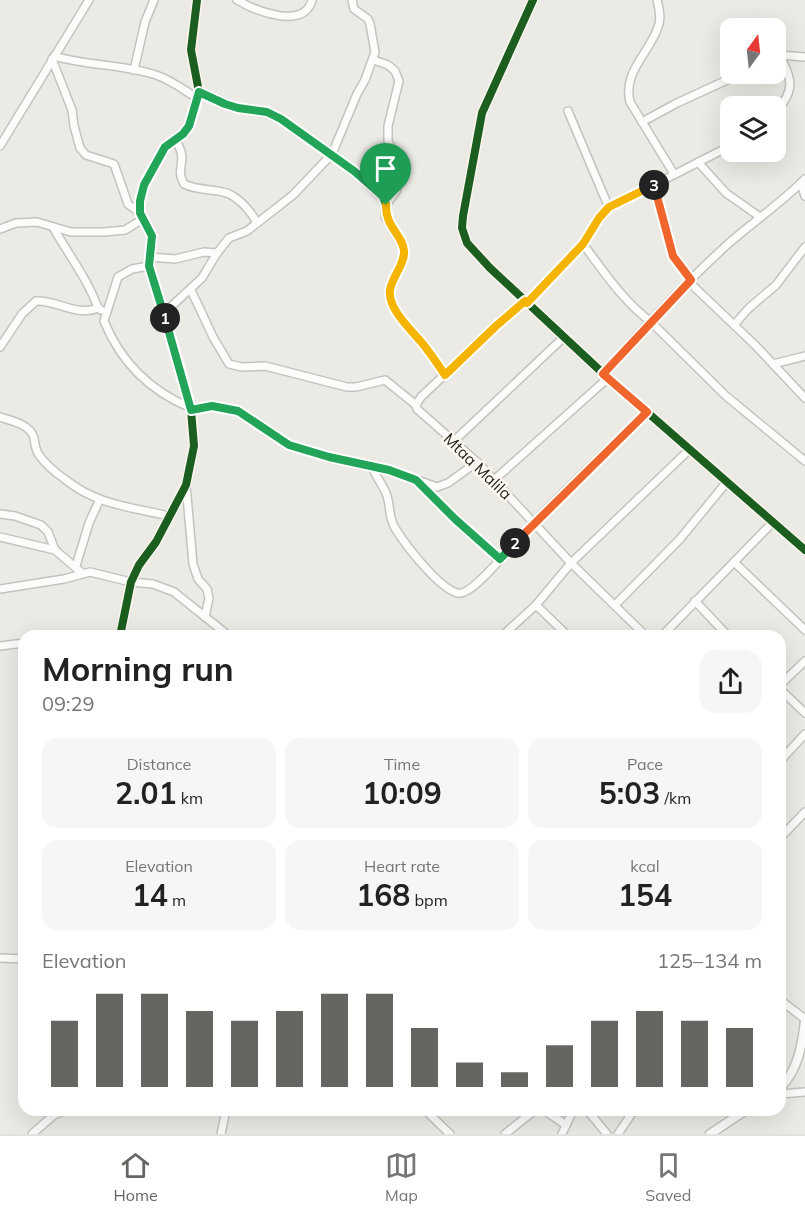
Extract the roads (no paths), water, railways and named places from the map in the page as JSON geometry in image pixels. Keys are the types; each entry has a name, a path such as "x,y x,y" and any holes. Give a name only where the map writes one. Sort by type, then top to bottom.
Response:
{"main road":[{"path":"786,1081 801,1051 805,1020"},
{"path":"710,1134 737,1116"}],"street":[{"path":"0,146 89,0"},
{"path":"135,70 146,22 154,0"},
{"path":"196,0 191,50 198,95 189,126 165,147 144,185 140,201 142,216 152,236 149,266 191,409 194,446 186,485 193,564 198,579 207,589 209,598 205,617"},
{"path":"237,0 249,7 284,16 304,13 312,0"},
{"path":"163,314 202,278 217,253 234,235 247,231 304,186 332,154 374,60 375,46 370,24 368,19 354,9 352,0"},
{"path":"533,0 482,113 462,228 467,243 526,302 606,376 805,550"},
{"path":"657,0 659,22 629,83 628,94 630,102 674,174"},
{"path":"786,56 805,57"},
{"path":"53,58 135,70 169,80 198,95 238,108 275,115 332,154 383,196 386,205 385,217 405,249 390,290 390,299 405,325 425,346 445,375"},
{"path":"53,58 72,110 80,148 86,155 114,164 128,204 142,216"},
{"path":"374,60 388,65 395,71 399,81 388,126 388,141 393,154 392,171 397,190 386,205"},
{"path":"786,74 790,82 786,101"},
{"path":"642,122 720,83"},
{"path":"568,111 609,207"},
{"path":"175,140 182,150 181,178 184,184 230,194 250,210 257,223"},
{"path":"416,405 496,326 526,302 583,244 599,218 609,207 720,151"},
{"path":"699,162 726,193 760,217"},
{"path":"494,480 606,376 651,322 727,245 803,181"},
{"path":"803,181 805,196"},
{"path":"654,185 673,256 690,281 805,399"},
{"path":"0,229 16,223 37,222 71,232 104,232 125,230 142,216"},
{"path":"53,227 83,274 98,308 106,313"},
{"path":"583,244 629,303 726,396 805,461"},
{"path":"734,325 749,308 776,285 805,247"},
{"path":"150,257 175,259 204,252 217,253"},
{"path":"149,266 132,269 118,277 105,321 122,354 152,387 169,399 191,409 212,406 238,411 289,445 329,457 371,465 441,487 477,462"},
{"name":"Mtaa Malila","path":"191,290 213,337 230,364 265,366 347,387 385,380 416,405 423,416 477,462 572,563 640,630"},
{"path":"0,347 22,314 36,301 46,300 81,312 98,308"},
{"path":"454,441 564,337"},
{"path":"773,364 805,356"},
{"path":"371,465 387,494 389,516 394,528 443,585 459,594 465,594 647,412"},
{"path":"0,417 28,428 33,435 39,455 46,463 67,482 99,501 169,516"},
{"path":"509,630 536,605 572,563 690,449"},
{"path":"416,480 500,559"},
{"path":"615,604 680,539 726,483"},
{"path":"121,630 131,582 139,565 156,542 186,485"},
{"path":"76,566 89,523 99,501"},
{"path":"0,514 15,516 41,525 48,532 55,550"},
{"path":"668,630 773,522"},
{"path":"0,537 55,550 82,573"},
{"path":"734,562 805,630"},
{"path":"0,589 64,579 90,572 131,582 153,584 174,592 221,630"},
{"path":"695,601 723,630"},
{"path":"536,605 562,630"},
{"path":"0,646 18,644"},
{"path":"786,681 805,661"},
{"path":"786,693 805,713"},
{"path":"786,754 805,734"},
{"path":"786,832 805,812"},
{"path":"0,958 18,958"},
{"path":"786,1005 805,1020"},
{"path":"786,1094 805,1092"},
{"path":"32,1134 52,1116"},
{"path":"221,1134 225,1116"},
{"path":"431,1116 450,1134"},
{"path":"505,1134 528,1116"},
{"path":"553,1116 566,1125"},
{"path":"562,1134 570,1116"},
{"path":"592,1116 607,1134"},
{"path":"618,1134 630,1116"}]}
